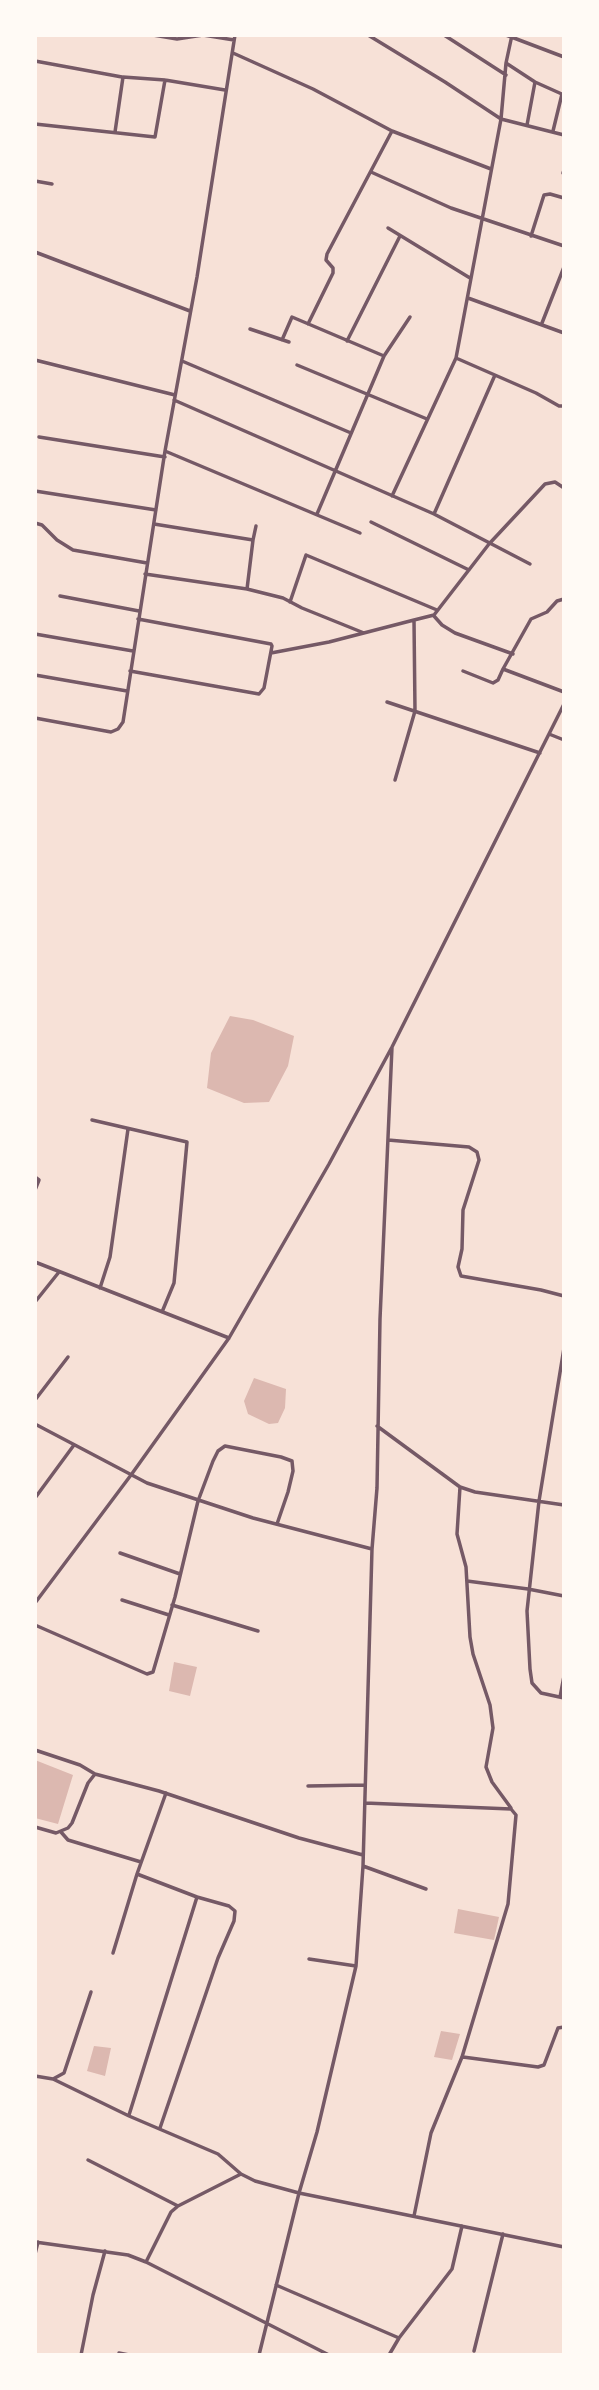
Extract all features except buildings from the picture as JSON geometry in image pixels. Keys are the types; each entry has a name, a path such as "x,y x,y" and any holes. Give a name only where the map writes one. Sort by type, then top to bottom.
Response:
{"street":[{"path":"35,718 111,732 118,729 123,722 153,524 174,397 183,361 235,38 203,35 177,39 153,35"},
{"path":"368,35 502,119 564,135"},
{"path":"444,35 506,75"},
{"path":"506,35 564,57"},
{"path":"392,496 456,358 502,119 506,63 512,36"},
{"path":"233,53 313,89 393,131 491,169"},
{"path":"35,61 123,77 166,80 225,90"},
{"path":"506,63 535,82 563,94 553,131"},
{"path":"115,132 123,77"},
{"path":"35,124 155,136 166,80"},
{"path":"527,125 535,82"},
{"path":"308,324 333,273 333,268 326,260 327,254 393,131"},
{"path":"371,172 451,208 564,246"},
{"path":"35,181 52,184"},
{"path":"531,236 544,195 564,198"},
{"path":"388,228 470,278"},
{"path":"347,341 400,236"},
{"path":"35,253 191,312"},
{"path":"541,324 564,267"},
{"path":"468,299 564,333"},
{"path":"282,340 292,317 384,356"},
{"path":"317,513 384,356 410,317"},
{"path":"250,328 289,342"},
{"path":"456,358 564,406"},
{"path":"35,360 174,397 434,514 530,564"},
{"path":"183,361 351,433"},
{"path":"297,365 427,419"},
{"path":"434,514 495,374"},
{"path":"39,437 164,457"},
{"path":"165,451 359,533"},
{"path":"271,653 329,642 435,613 489,544 545,484 555,482 564,488"},
{"path":"35,491 156,510"},
{"path":"371,522 468,570"},
{"path":"35,523 42,525 57,540 73,550 147,563"},
{"path":"153,524 253,540"},
{"path":"247,589 256,526"},
{"path":"290,602 306,555 435,613 442,625 456,633 513,654"},
{"path":"145,574 247,589 283,598 364,633"},
{"path":"60,596 139,611"},
{"path":"463,671 492,683 498,680 531,619 547,612 557,601 564,599"},
{"path":"130,671 259,694 264,688 271,653 271,644 138,620"},
{"path":"394,780 415,711 414,620"},
{"path":"35,634 133,651"},
{"path":"503,669 564,692"},
{"path":"35,676 127,691"},
{"path":"387,702 540,752"},
{"path":"35,1603 229,1338 329,1164 392,1047 564,704"},
{"path":"550,734 564,740"},
{"path":"259,2355 356,1966 363,1866 372,1549 377,1488 377,1426 392,1047"},
{"path":"92,1120 187,1142 174,1283 162,1312"},
{"path":"100,1287 110,1257 128,1129"},
{"path":"388,1140 469,1147 477,1152 479,1160 463,1210 462,1249 458,1267 461,1276 564,1296"},
{"path":"35,1178 39,1180 35,1191"},
{"path":"35,1262 229,1338"},
{"path":"35,1301 59,1272"},
{"path":"564,1348 539,1501 528,1589 532,1683 541,1693 562,1697 564,1676"},
{"path":"35,1400 68,1357"},
{"path":"35,1424 147,1483 198,1502 323,1538 372,1549"},
{"path":"377,1426 460,1487 475,1492 564,1505"},
{"path":"35,1498 74,1445"},
{"path":"35,1625 147,1674 153,1672 198,1502 218,1451 225,1446 292,1461 293,1471 278,1524"},
{"path":"414,2216 431,2133 463,2057 508,1904 516,1815 492,1782 486,1768 493,1728 490,1705 472,1654 467,1581 457,1534 460,1487"},
{"path":"120,1553 180,1574"},
{"path":"467,1581 564,1596"},
{"path":"122,1600 169,1615"},
{"path":"172,1605 258,1631"},
{"path":"35,1749 80,1765 95,1774 166,1793 299,1838 363,1854"},
{"path":"35,1827 56,1833 72,1824 88,1783 95,1774"},
{"path":"307,1786 365,1785"},
{"path":"113,1952 141,1861 166,1793"},
{"path":"365,1803 511,1809"},
{"path":"61,1832 68,1840 141,1861"},
{"path":"363,1866 426,1889"},
{"path":"137,1874 229,1906 235,1911 234,1921 218,1958 160,2128"},
{"path":"129,2116 197,1897"},
{"path":"309,1959 356,1966"},
{"path":"53,2078 64,2073 68,2065 91,1992"},
{"path":"463,2057 538,2067 544,2064 558,2028 564,2027"},
{"path":"35,2076 53,2078 129,2116 218,2154 241,2174 255,2181 299,2193 564,2247"},
{"path":"88,2160 178,2206"},
{"path":"146,2262 172,2212 178,2206 241,2174"},
{"path":"389,2355 452,2269 462,2226"},
{"path":"474,2351 503,2234"},
{"path":"35,2254 37,2242 128,2255 329,2355"},
{"path":"81,2355 105,2251"},
{"path":"276,2285 400,2338"},
{"path":"119,2353 129,2355"}],"shaded area":[{"path":"230,1016 253,1020 294,1036 288,1066 269,1102 244,1103 207,1088 211,1053"},
{"path":"254,1378 286,1389 285,1408 278,1423 269,1424 248,1414 244,1401"},
{"path":"174,1662 197,1667 190,1696 169,1691"},
{"path":"35,1760 73,1775 58,1824 35,1818"},
{"path":"458,1909 499,1917 494,1940 454,1933"},
{"path":"441,2031 460,2034 452,2060 434,2057"},
{"path":"94,2046 111,2048 105,2076 87,2071"}]}
